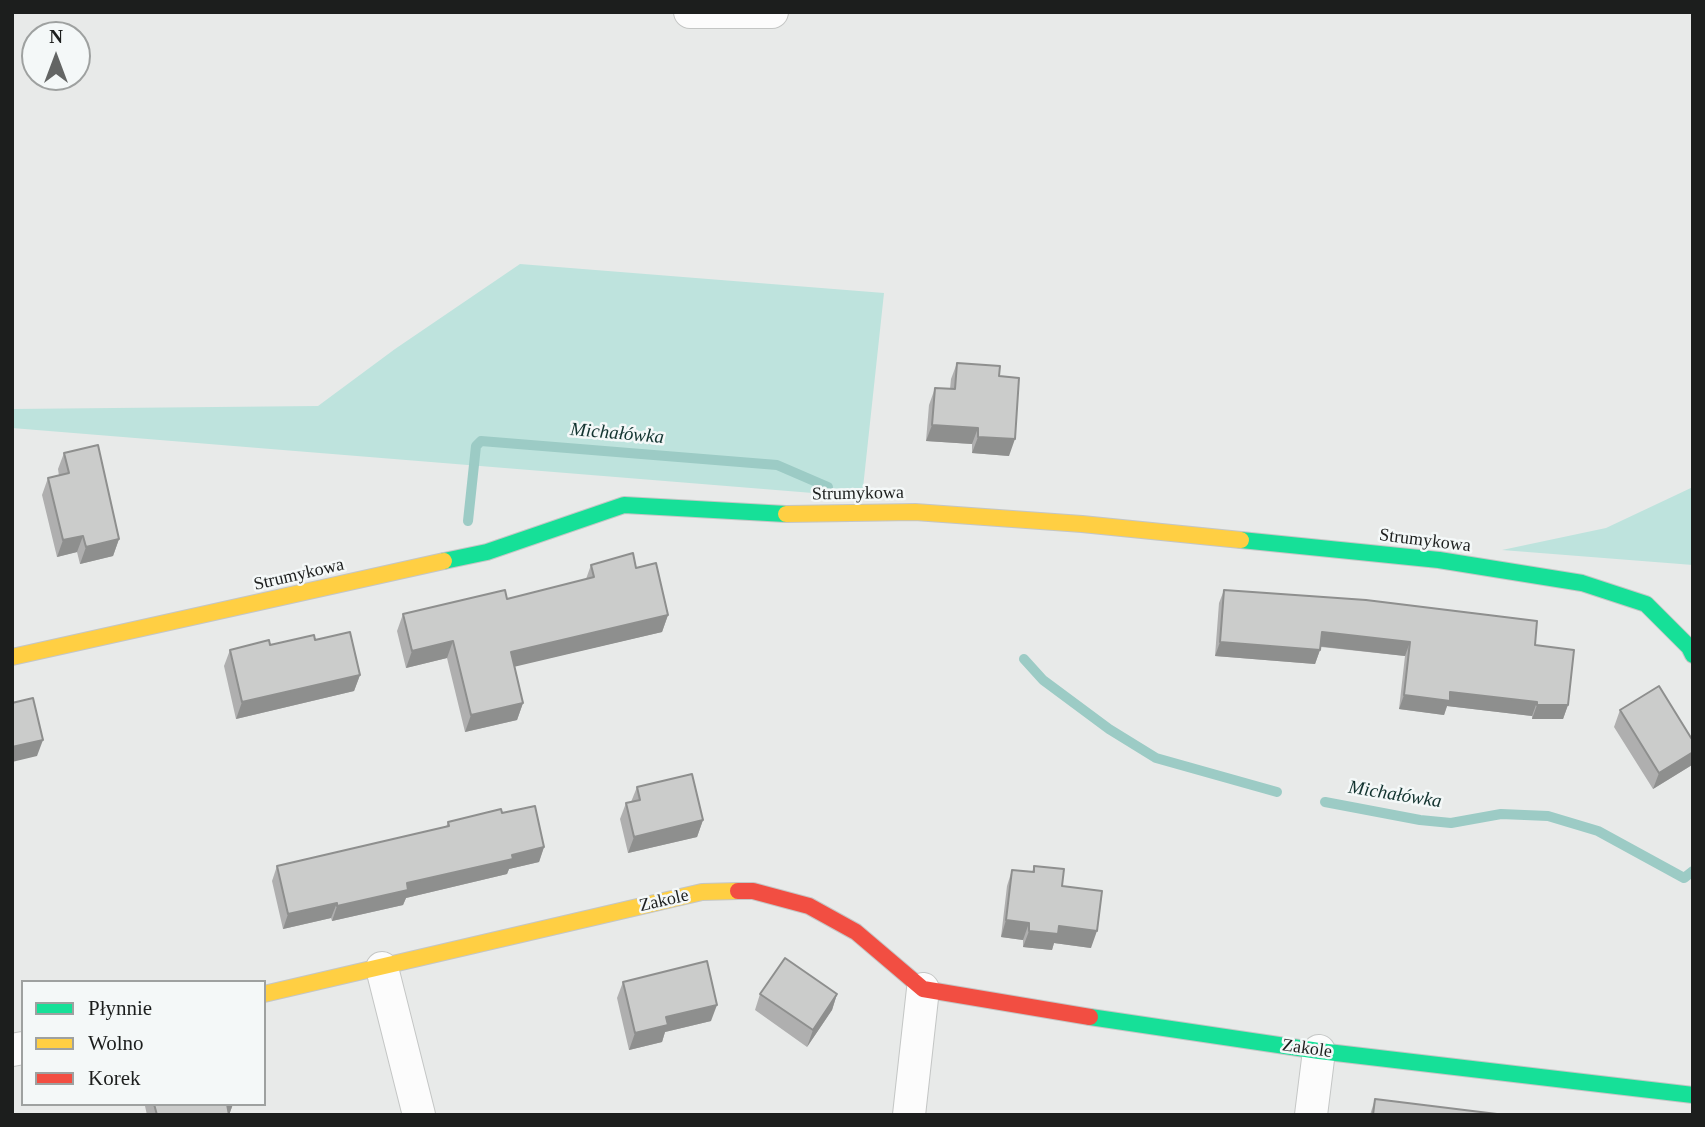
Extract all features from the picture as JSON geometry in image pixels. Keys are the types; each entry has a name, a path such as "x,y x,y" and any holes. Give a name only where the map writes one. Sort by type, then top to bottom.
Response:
{"street":[{"path":"690,12 772,12"},
{"name":"Strumykowa","path":"12,657 488,552 624,505 793,514 929,513 1082,524 1439,561 1581,583 1646,604 1689,647 1693,655"},
{"name":"Zakole","path":"266,994 702,892 753,891 809,906 856,932 923,989 1319,1051 1693,1096"},
{"path":"382,968 419,1115"},
{"path":"909,1115 923,989"},
{"path":"1311,1115 1319,1051"}],"shaded area":[{"path":"520,264 884,293 862,497 12,428 12,409 318,406 395,349"},
{"path":"1693,487 1693,565 1502,550 1606,528"}],"building":[{"path":"957,363 1000,366 999,376 1019,378 1015,439 978,437 978,428 932,425 935,388 955,389"},
{"path":"98,445 119,539 86,547 83,536 63,540 48,478 69,473 64,453"},
{"path":"633,553 636,568 656,563 668,615 511,652 523,703 471,715 453,641 412,651 403,614 505,590 507,599 594,577 591,565"},
{"path":"1224,590 1366,600 1537,621 1535,645 1574,650 1568,705 1537,705 1537,702 1450,692 1450,701 1404,695 1410,642 1322,632 1320,650 1220,642"},
{"path":"350,632 360,675 242,702 230,650 269,640 270,645 314,635 315,640"},
{"path":"1659,686 1693,741 1693,752 1659,773 1620,710"},
{"path":"33,698 43,740 12,747 12,703"},
{"path":"692,774 703,820 634,837 626,803 640,800 637,787"},
{"path":"535,806 544,847 512,855 513,859 407,883 408,890 288,914 277,866 449,826 448,822 501,809 502,813"},
{"path":"1034,866 1064,869 1062,886 1102,891 1097,931 1059,926 1058,934 1029,931 1029,923 1006,920 1012,870 1034,872"},
{"path":"785,958 837,994 813,1030 760,994"},
{"path":"707,961 717,1005 666,1017 668,1025 635,1033 623,982"},
{"path":"1375,1099 1497,1114 1497,1115 1373,1115"},
{"path":"155,1106 227,1106 229,1115 157,1115"}],"waterway":[{"name":"Michałówka","path":"468,521 476,446 481,441 777,465 828,487"},
{"name":"Michałówka","path":"1024,659 1043,680 1109,729 1156,758 1277,792"},
{"name":"Michałówka","path":"1325,802 1420,820 1451,823 1501,814 1548,816 1598,831 1684,878 1693,871"}],"traffic: fast":[{"path":"444,561 487,552 624,505 786,514"},
{"path":"1241,540 1439,560 1582,583 1646,604 1689,647 1693,655"},
{"path":"1090,1017 1319,1051 1693,1095"}],"traffic: slow":[{"path":"786,514 915,512 1082,524 1241,540"},
{"path":"12,657 444,561"},
{"path":"266,994 702,892 738,891"}],"traffic: jam":[{"path":"738,891 753,891 809,906 856,932 923,989 1090,1017"}]}
